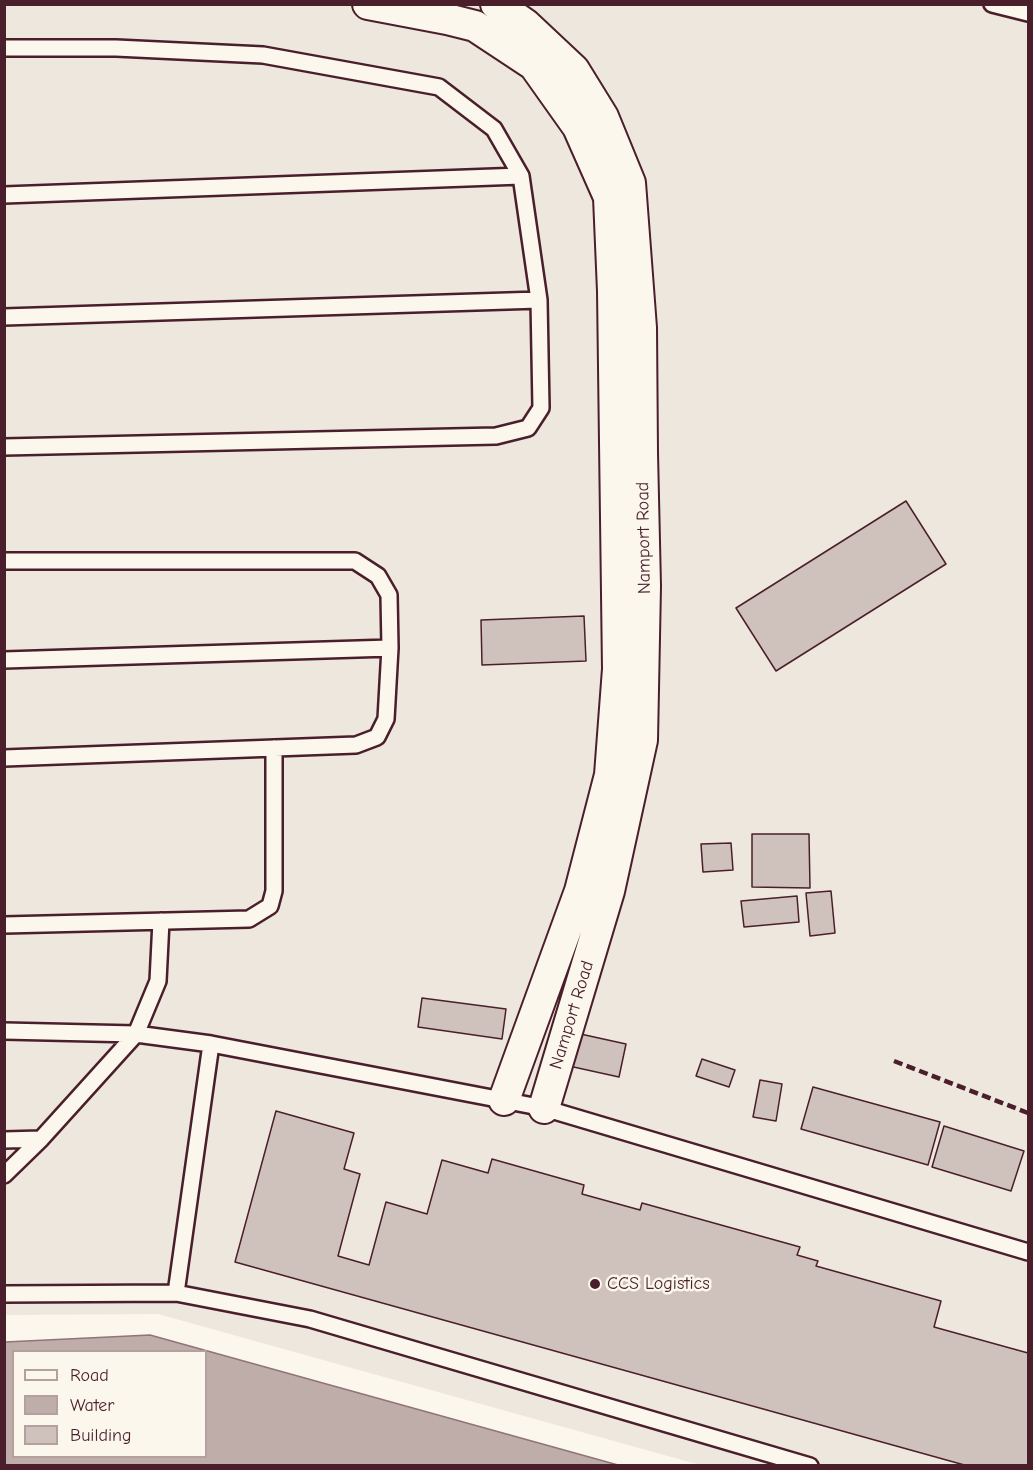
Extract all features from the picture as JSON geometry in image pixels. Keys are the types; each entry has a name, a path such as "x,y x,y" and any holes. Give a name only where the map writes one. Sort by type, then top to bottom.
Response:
{"street":[{"path":"368,4 481,15 534,64 578,127 609,197 613,291 618,669 609,775 580,891 504,1100"},
{"name":"Namport Road","path":"496,4 525,24 574,70 603,117 630,183 641,327 645,586 642,740 609,891 544,1108"}],"lane":[{"path":"992,4 1029,13"},
{"path":"4,48 116,48 263,55 439,87 494,129 521,176 539,300 541,408 528,428 496,436 4,447"},
{"path":"4,195 521,176"},
{"path":"4,317 539,300"},
{"path":"4,561 355,561 378,576 389,595 390,648 386,719 377,737 356,745 4,758"},
{"path":"4,660 390,648"},
{"path":"4,925 249,919 270,906 274,891 274,748"},
{"path":"4,1175 41,1139 136,1034 158,981 161,921"},
{"path":"4,1030 136,1034 211,1044 544,1108 1029,1252"},
{"path":"176,1293 211,1044"},
{"path":"4,1140 41,1139"},
{"path":"4,1294 176,1293 310,1319 810,1466"}],"shaded area":[{"path":"4,5 1028,5 1028,1465 700,1465 158,1314 5,1315"}],"water":[{"path":"150,1335 204,1350 12,1350 12,1458 207,1458 207,1351 618,1465 5,1465 5,1342"}],"building":[{"path":"906,501 946,564 776,671 736,608"},
{"path":"584,616 586,661 482,665 481,620"},
{"path":"752,834 809,834 810,888 752,887"},
{"path":"731,843 733,870 703,872 701,844"},
{"path":"831,891 835,933 810,936 806,893"},
{"path":"797,896 799,922 744,927 741,901"},
{"path":"422,998 506,1009 502,1039 418,1027"},
{"path":"576,1033 626,1044 619,1077 569,1066"},
{"path":"702,1059 735,1070 729,1087 696,1076"},
{"path":"760,1080 782,1084 776,1121 753,1117"},
{"path":"813,1087 940,1122 928,1165 801,1129"},
{"name":"CCS Logistics","path":"276,1111 354,1133 344,1169 360,1174 338,1256 369,1265 386,1202 427,1214 442,1160 488,1173 492,1159 584,1185 582,1194 640,1210 642,1203 800,1247 797,1255 818,1261 816,1266 941,1301 934,1327 1028,1353 1028,1466 968,1466 235,1262"},
{"path":"944,1126 1024,1151 1011,1191 932,1167"}],"railway":[{"path":"894,1061 1028,1113"}],"place":[{"name":"CCS Logistics","path":"595,1284"}]}
